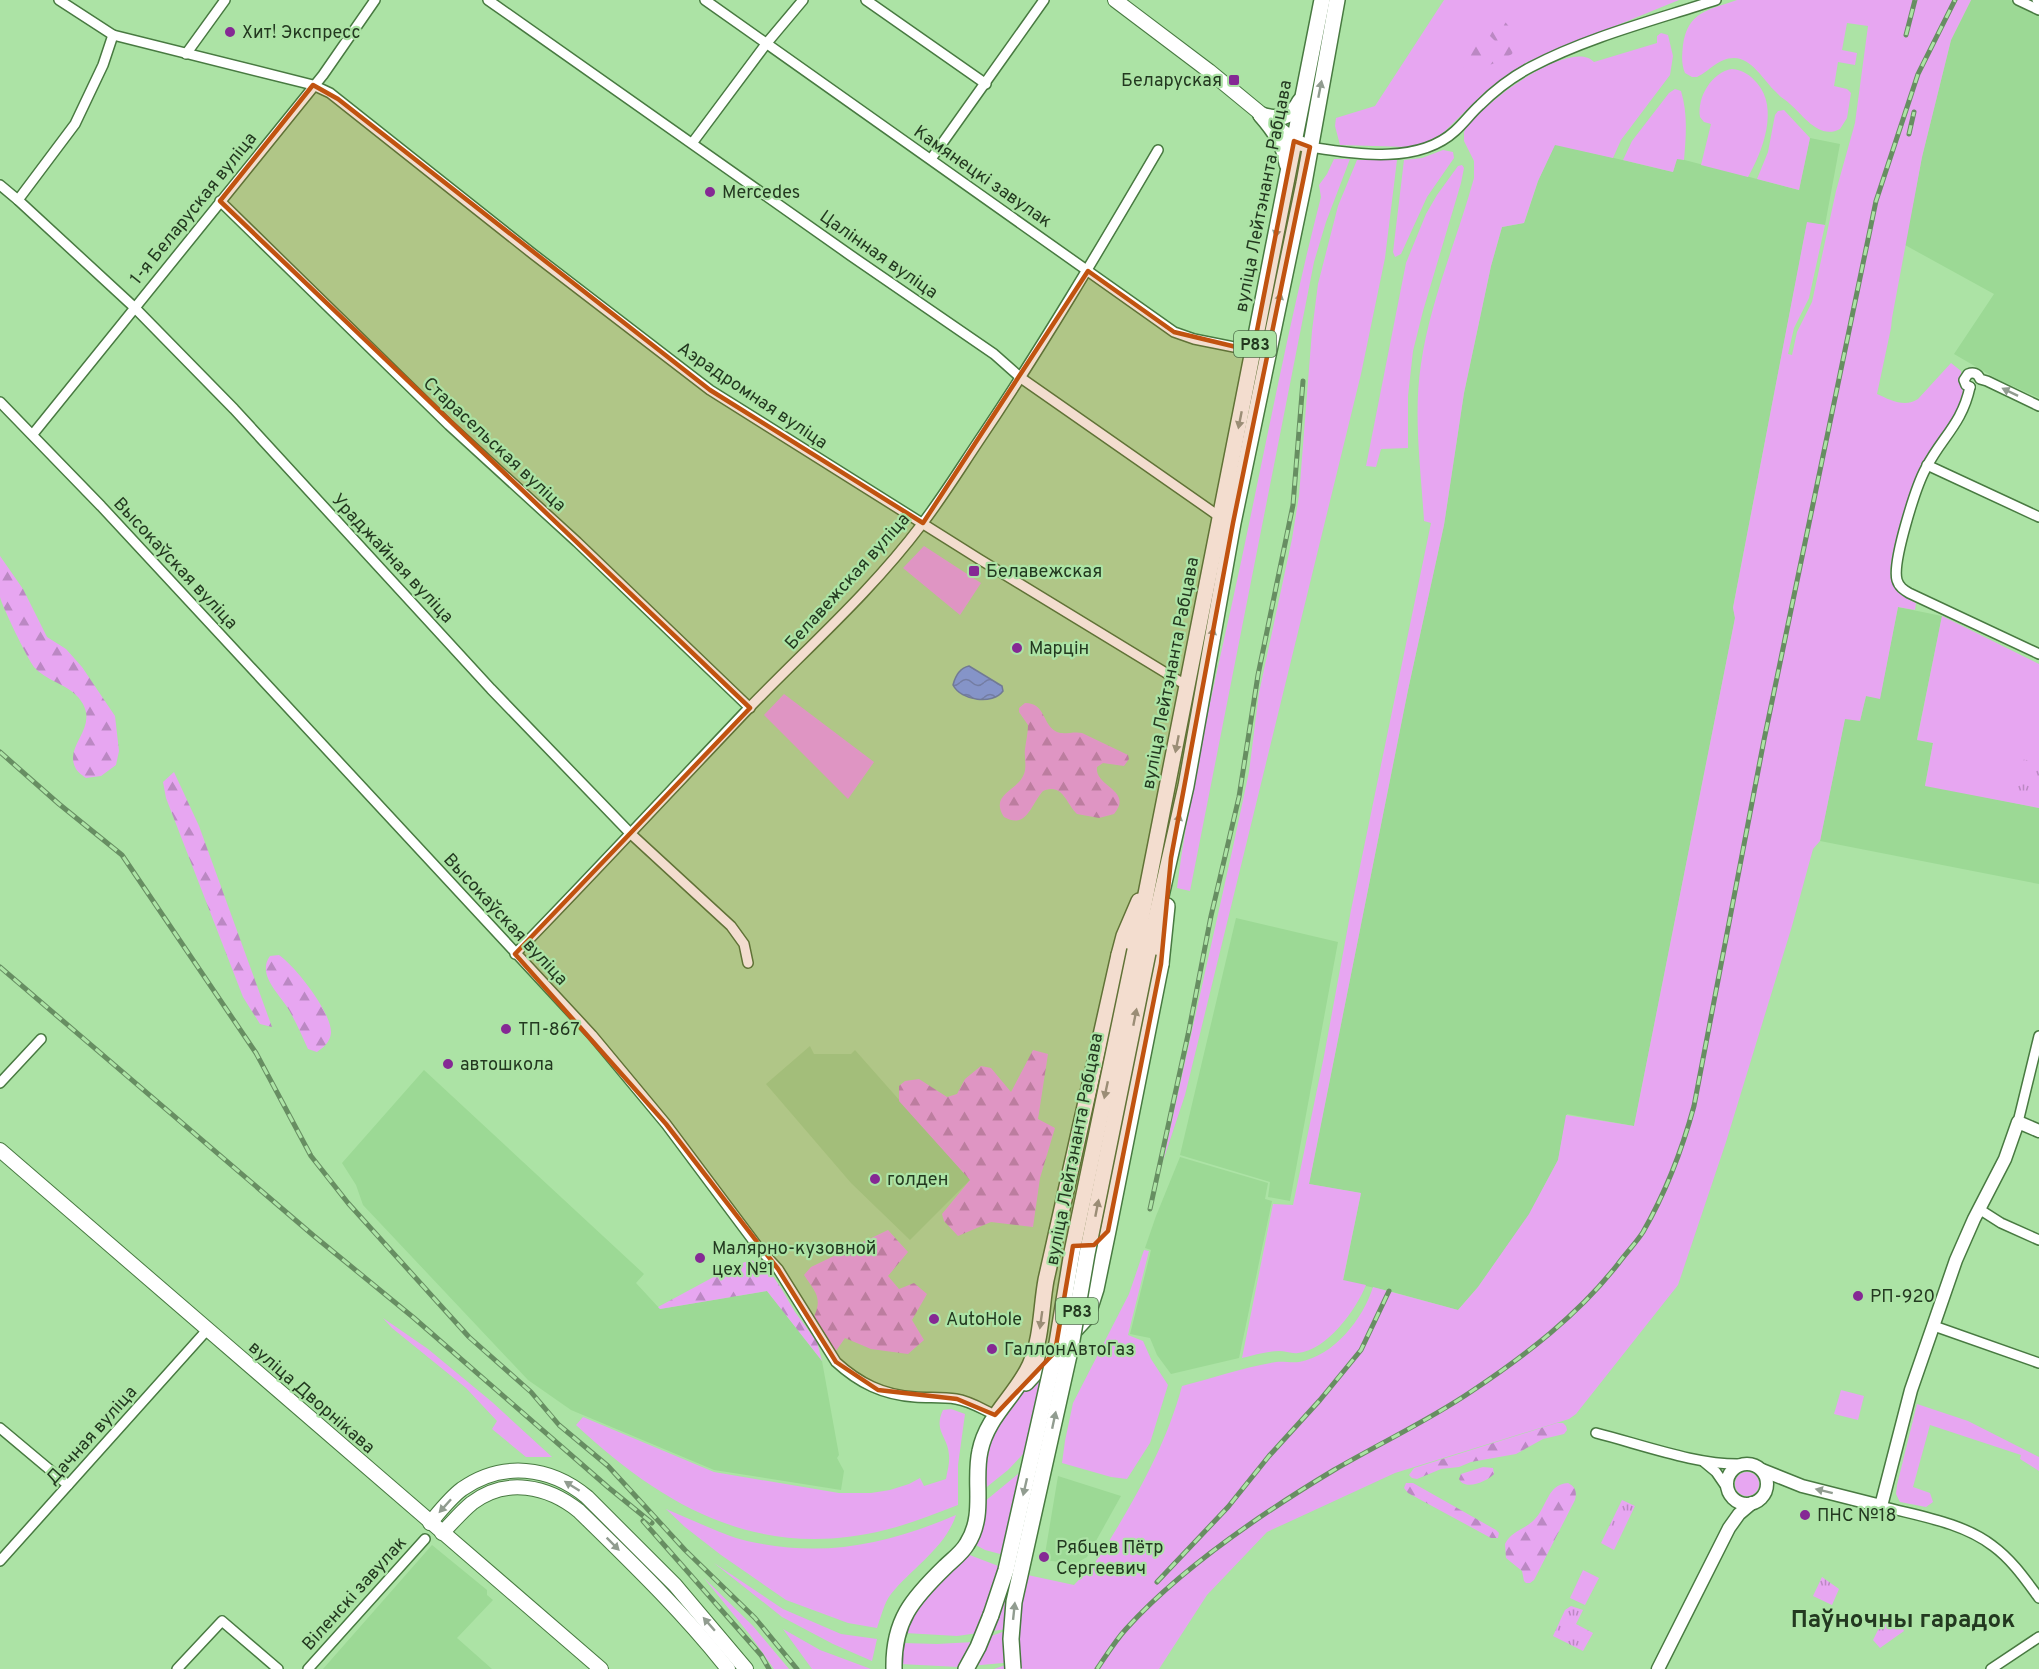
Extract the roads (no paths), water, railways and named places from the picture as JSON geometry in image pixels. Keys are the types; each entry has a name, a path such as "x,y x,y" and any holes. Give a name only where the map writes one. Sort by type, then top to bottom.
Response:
{"main road":[{"path":"1115,0 1202,66 1294,141 1310,147"},
{"name":"вуліца Лейтэнанта Рабцава","path":"966,1669 982,1636 1006,1570 1057,1343 1072,1252 1142,952 1171,858 1186,786 1195,690 1220,517 1322,0"},
{"name":"вуліца Лейтэнанта Рабцава","path":"1013,1669 1011,1639 1014,1602 1071,1346 1142,952 1150,877 1233,523 1310,147 1337,0"},
{"path":"1261,115 1274,119 1286,116 1296,109 1302,96"},
{"path":"1261,115 1276,131 1284,151 1288,171"},
{"path":"894,1669 894,1651 904,1616 917,1594 967,1545 974,1529 979,1505 977,1474 979,1452 984,1433 995,1415 1087,1317 1096,1288 1108,1231 1161,964 1171,858"},
{"name":"вуліца Лейтэнанта Рабцава","path":"995,1415 1030,1365 1041,1323 1046,1280 1119,955 1132,916 1150,877"},
{"name":"вуліца Дворнікава","path":"0,1150 601,1669"},
{"path":"1061,1219 1061,1229 1065,1236 1081,1245 1094,1245 1103,1239 1108,1231"},
{"path":"1046,1280 1052,1268 1058,1263 1068,1261 1081,1264 1091,1272 1096,1288"},
{"path":"430,1523 460,1490 484,1477 510,1470 543,1472 574,1486 675,1585 746,1669"},
{"path":"442,1533 473,1502 502,1488 534,1488 565,1499 664,1594 728,1669"}],"street":[{"name":"Аэрадромная вуліца","path":"59,0 113,36 313,85 339,99 533,254 710,390 1195,690"},
{"path":"186,54 225,0"},
{"name":"1-я Беларуская вуліца","path":"33,434 313,85 375,0"},
{"name":"Цалінная вуліца","path":"488,0 994,354 1022,378 1220,517"},
{"name":"Камянецкі завулак","path":"705,0 1174,332 1194,339 1254,351"},
{"path":"693,142 766,44 803,0"},
{"path":"866,0 986,84"},
{"path":"931,159 1044,0"},
{"name":"вуліца Лейтэнанта Рабцава","path":"1310,147 1356,153 1408,153 1430,148 1456,130 1495,91 1530,67 1572,49 1716,0"},
{"path":"2018,0 2039,10"},
{"path":"18,200 75,124 103,65 113,36"},
{"name":"Белавежская вуліца","path":"515,954 872,583 923,523 1022,378 1088,271 1158,150"},
{"name":"Ураджайная вуліца","path":"0,185 134,307 234,409 491,689 631,834 730,926 744,944 748,963"},
{"name":"Старасельская вуліца","path":"220,201 449,425 603,567 750,708"},
{"path":"2039,406 1980,379 1975,373 1966,375 1965,382 1970,387 1962,414 1927,465 1911,507 1898,562 1897,580 1904,590 2039,654"},
{"name":"Высокаўская вуліца","path":"0,402 33,434 592,1035 666,1124 758,1247 778,1269 836,1362 849,1374 878,1390 903,1396 957,1399 995,1415"},
{"path":"1927,465 2039,517"},
{"path":"1881,1506 1911,1390 1960,1251 2005,1159 2018,1122 2039,1036"},
{"path":"0,1083 41,1039"},
{"path":"2018,1122 2039,1131"},
{"path":"1979,1209 2001,1223 2039,1240"},
{"path":"1934,1326 2039,1364"},
{"name":"Дачная вуліца","path":"0,1561 207,1330"},
{"path":"0,1428 68,1485"},
{"path":"1596,1433 1702,1460 1728,1464 1753,1464 1802,1486 1947,1524 1981,1539 2009,1561 2039,1598"},
{"path":"1702,1460 1716,1472 1736,1501 1756,1501 1780,1487 1802,1486"},
{"path":"1731,1524 1732,1503 1728,1491 1730,1473 1743,1464"},
{"path":"1658,1669 1731,1524 1756,1501 1768,1484 1762,1470"},
{"name":"Віленскі завулак","path":"308,1669 425,1539"},
{"path":"177,1669 222,1621 278,1669"},
{"path":"1991,1669 2039,1637"}],"water":[{"path":"969,666 1002,686 1003,691 992,698 985,699 963,695 953,685 958,673"}],"railway":[{"path":"1906,35 1915,0"},
{"path":"1097,1669 1122,1634 1148,1606 1224,1542 1334,1470 1455,1402 1512,1363 1550,1333 1602,1283 1643,1232 1659,1202 1673,1170 1694,1106 1764,740 1876,201 1918,74 1955,0"},
{"path":"1909,134 1914,112"},
{"path":"1150,1209 1211,916 1239,797 1258,675 1293,505 1303,381"},
{"path":"0,752 122,855 256,1053 311,1156 348,1203 469,1337 531,1392 559,1425 608,1466 685,1550 755,1618 797,1669"},
{"path":"0,967 652,1523"},
{"path":"1157,1582 1228,1507 1361,1350 1389,1291"},
{"path":"643,1521 761,1655 769,1669"}],"place":[{"name":"Хит! Экспресс","path":"230,32"},
{"name":"Беларуская","path":"1234,80"},
{"name":"Mercedes","path":"710,192"},
{"name":"Белавежская","path":"974,571"},
{"name":"Марцін","path":"1017,648"},
{"name":"ТП-867","path":"506,1029"},
{"name":"автошкола","path":"448,1064"},
{"name":"голден","path":"875,1179"},
{"name":"Малярно-кузовной цех №1","path":"700,1258"},
{"name":"РП-920","path":"1858,1296"},
{"name":"AutoHole","path":"934,1319"},
{"name":"ГаллонАвтоГаз","path":"992,1349"},
{"name":"ПНС №18","path":"1805,1515"},
{"name":"Рябцев Пётр Сергеевич","path":"1044,1557"}],"district":[{"name":"Паўночны гарадок","path":"1903,1619"}]}
